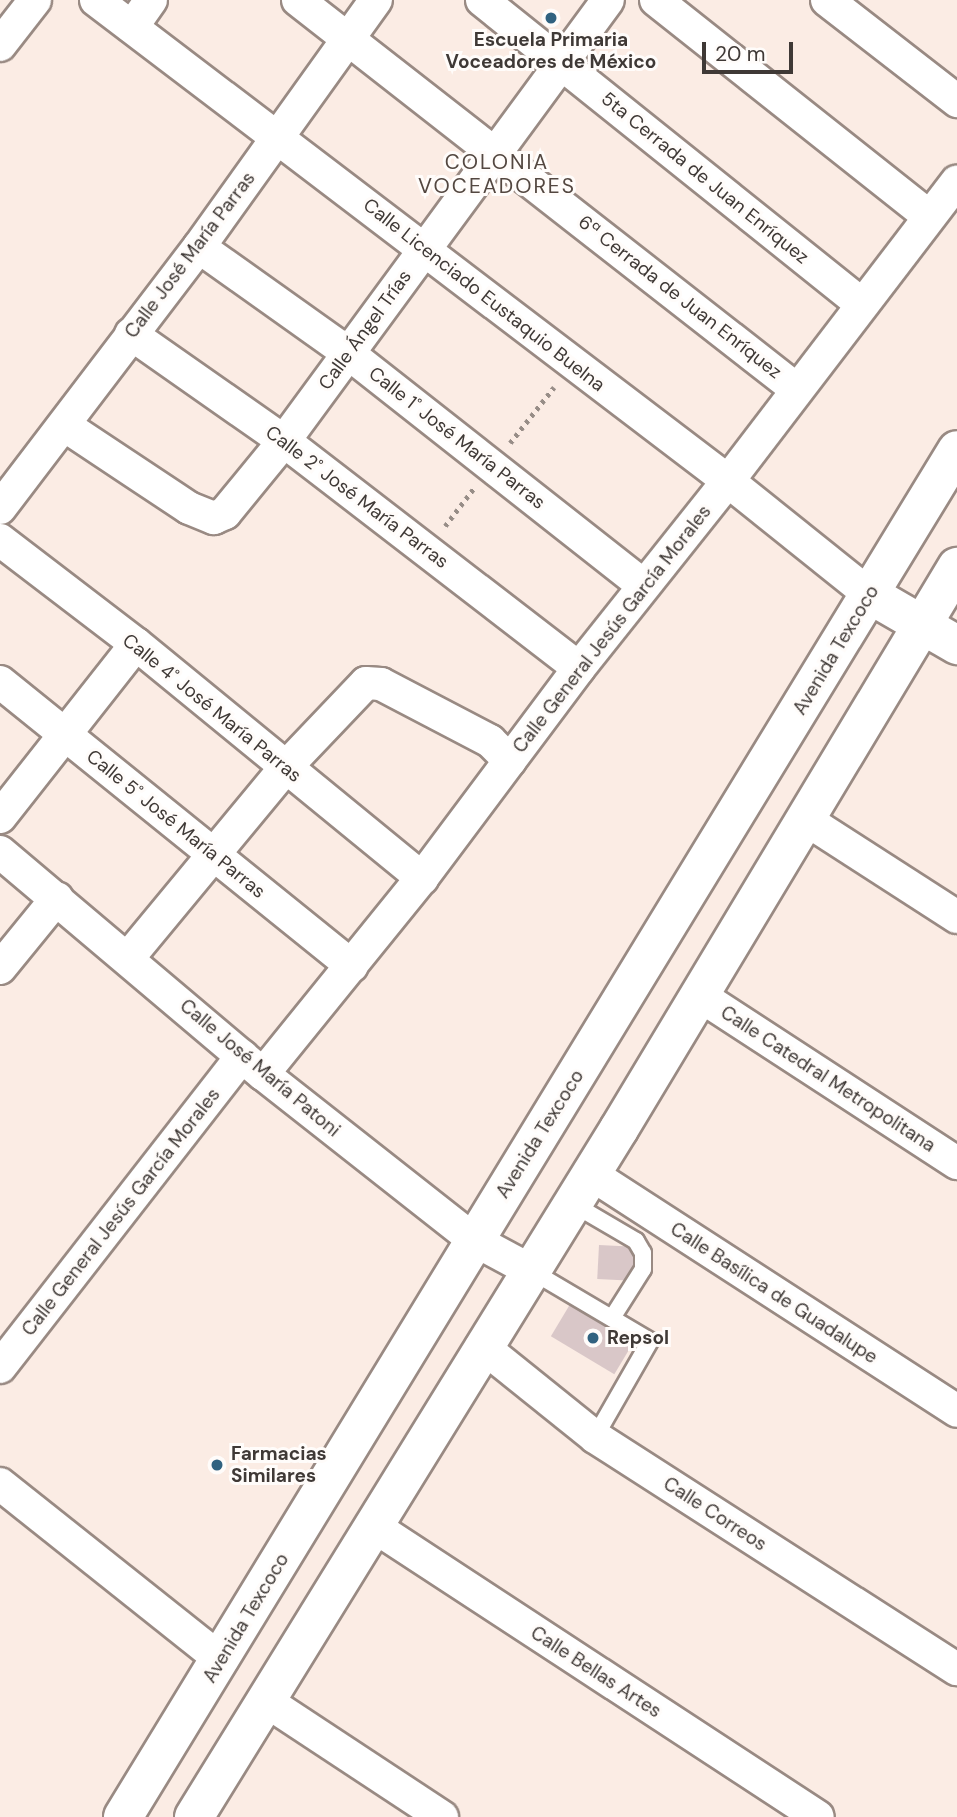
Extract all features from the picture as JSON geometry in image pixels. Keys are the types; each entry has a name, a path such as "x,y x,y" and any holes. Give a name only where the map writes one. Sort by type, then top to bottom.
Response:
{"main road":[{"name":"Avenida Texcoco","path":"123,1817 957,450"},
{"path":"194,1817 375,1527 482,1346 582,1189 957,567"},
{"path":"869,594 957,645"}],"street":[{"path":"0,45 35,0"},
{"name":"Calle Licenciado Eustaquio Buelna","path":"96,0 425,248 728,481 869,594"},
{"path":"131,27 151,0"},
{"name":"6ª Cerrada de Juan Enríquez","path":"298,0 796,388"},
{"name":"Calle José María Parras","path":"0,508 199,247 376,0"},
{"name":"5ta Cerrada de Juan Enríquez","path":"482,0 862,304"},
{"name":"Calle Ángel Trías","path":"64,425 189,508 214,518 226,513 284,441 559,62 608,0"},
{"path":"656,0 929,216"},
{"path":"827,0 957,101"},
{"name":"Calle General Jesús García Morales","path":"0,1367 252,1065 352,966 422,878 643,584 728,481 796,388 957,181"},
{"name":"Calle 1˚ José María Parras","path":"199,247 348,353 643,584"},
{"name":"Calle 2˚ José María Parras","path":"131,334 284,441 579,668"},
{"name":"Calle 4˚ José María Parras","path":"0,540 136,644 422,878"},
{"path":"0,817 136,644"},
{"name":"Calle 5˚ José María Parras","path":"0,682 352,966"},
{"path":"128,958 285,768 360,688 373,682 490,741 510,761"},
{"path":"805,819 957,917"},
{"name":"Calle José María Patoni","path":"0,852 252,1065 474,1240 530,1270"},
{"path":"0,968 57,898"},
{"name":"Calle Catedral Metropolitana","path":"699,995 957,1163"},
{"name":"Calle Basílica de Guadalupe","path":"582,1189 957,1411"},
{"name":"Calle Correos","path":"482,1346 595,1437 957,1669"},
{"path":"0,1484 221,1660"},
{"name":"Calle Bellas Artes","path":"375,1527 818,1817"},
{"path":"266,1701 442,1817"}],"lane":[{"path":"582,1189 636,1241 643,1253 643,1269 612,1318"},
{"path":"530,1270 650,1341 595,1437"}],"building":[{"name":"Repsol","path":"599,1245 634,1247 632,1281 597,1279"},
{"name":"Repsol","path":"572,1301 635,1339 614,1374 551,1336"}],"place":[{"name":"Escuela Primaria Voceadores de México","path":"551,18"},
{"name":"Repsol","path":"593,1338"},
{"name":"Farmacias Similares","path":"217,1465"}],"district":[{"name":"COLONIA VOCEADORES","path":"497,174"}]}
